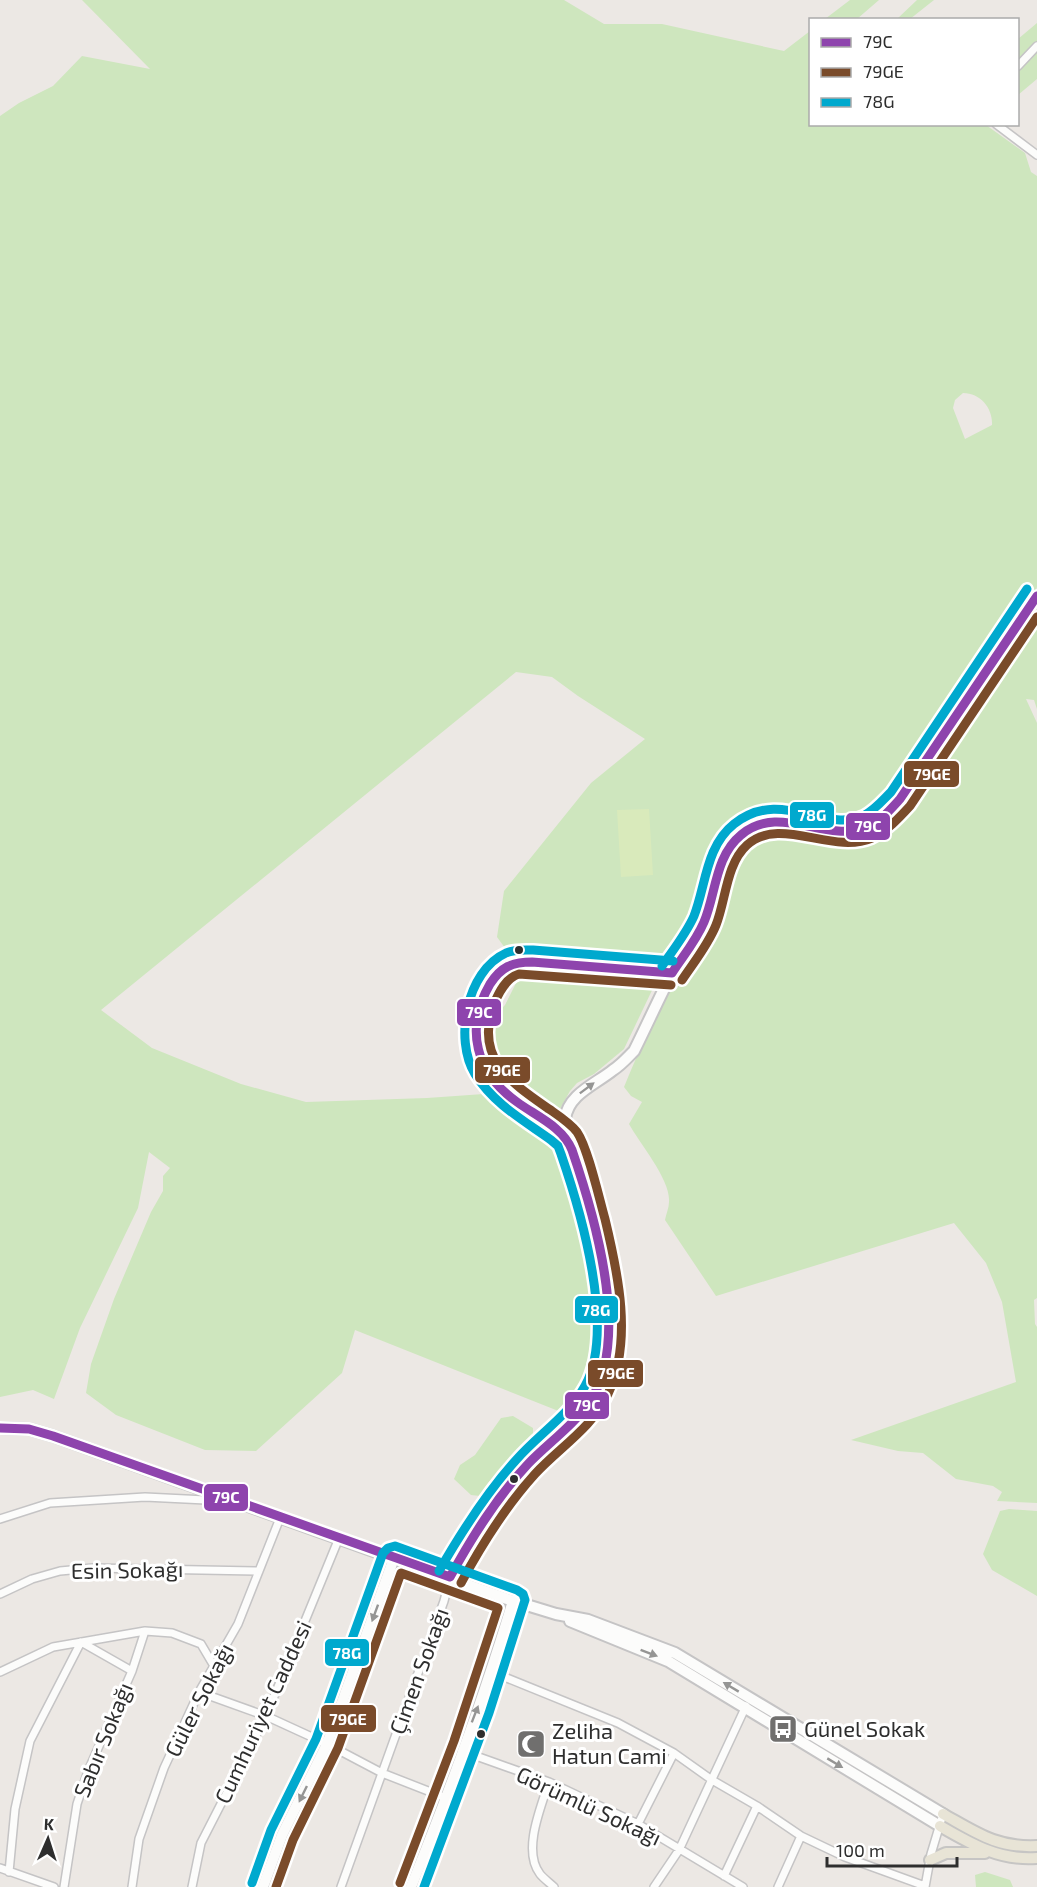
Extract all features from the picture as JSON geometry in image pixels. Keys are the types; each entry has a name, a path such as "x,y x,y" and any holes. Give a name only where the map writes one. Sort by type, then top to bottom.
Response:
{"main road":[{"path":"567,1138 565,1119 569,1107 584,1089 611,1072 634,1051 672,973 700,930 729,848 741,834 754,826 784,820 834,830 853,831 877,822 900,799 1037,596"},
{"path":"567,1138 508,1096 487,1071 477,1047 476,1031 478,1012 492,981 501,970 510,964 532,962 672,973"},
{"name":"Çimen Sokağı","path":"450,1577 472,1535 499,1498 590,1402 604,1367 609,1347 602,1263 590,1211 567,1138"},
{"path":"0,1428 30,1429 53,1436 513,1600 556,1614 588,1620 675,1653 747,1703 974,1846 1012,1858 1037,1858"},
{"path":"263,1887 282,1835 327,1744 394,1558"},
{"path":"411,1887 492,1672 513,1600"},
{"path":"747,1703 992,1841 1015,1846 1037,1846"},
{"path":"930,1860 946,1853 994,1854"}],"street":[{"path":"1019,64 1037,46"},
{"path":"999,126 1037,155"},
{"path":"0,1519 60,1502 145,1497 233,1502"},
{"name":"Güler Sokağı","path":"132,1887 139,1839 164,1768 199,1692 238,1624 280,1518"},
{"name":"Cumhuriyet Caddesi","path":"192,1887 201,1844 266,1716 339,1538"},
{"name":"Esin Sokağı","path":"0,1594 32,1579 60,1571 93,1568 259,1570"},
{"name":"Çimen Sokağı","path":"340,1887 444,1601 450,1577"},
{"path":"0,1672 53,1647 145,1631 172,1633 201,1644 214,1666"},
{"name":"Sabır Sokağı","path":"64,1887 77,1804 107,1724 132,1671 145,1631"},
{"path":"81,1642 132,1671"},
{"path":"9,1872 15,1809 30,1741 81,1642"},
{"path":"492,1672 618,1723 674,1753 712,1780 757,1806 801,1836 845,1857 925,1886 943,1814"},
{"path":"199,1692 266,1716 382,1773 446,1798"},
{"path":"654,1887 679,1850 747,1703"},
{"name":"Görümlü Sokağı","path":"462,1751 549,1782 638,1824 743,1887"},
{"path":"638,1824 674,1753"},
{"path":"549,1782 534,1828 532,1851 539,1873 554,1887"},
{"path":"724,1876 757,1806"},
{"path":"778,1887 801,1836"},
{"path":"0,1868 54,1887"}],"green space":[{"path":"82,0 564,0 604,24 662,24 784,51 809,32 809,126 987,126 1025,153 1031,172 1037,176 1037,587 908,776 884,805 869,817 856,823 841,824 776,814 760,817 744,825 728,840 717,858 697,917 688,936 675,952 656,964 514,952 505,948 497,937 504,891 591,783 645,739 552,677 516,672 101,1010 152,1048 241,1084 306,1102 498,1093 525,1118 551,1135 568,1158 575,1176 595,1266 601,1309 601,1331 593,1373 582,1396 566,1414 355,1330 342,1373 256,1451 205,1450 116,1415 86,1393 91,1364 114,1299 151,1212 163,1191 163,1176 170,1168 149,1152 138,1208 80,1328 54,1399 33,1390 0,1397 0,116 19,103 53,86 82,56 150,69","holes":["963,393 975,396 988,408 992,425 965,439 953,408 955,400"]},
{"path":"850,0 879,0 858,18 826,18"},
{"path":"917,0 934,0 911,18 898,18"},
{"path":"1037,23 1037,79 1019,94 1019,38"},
{"path":"1037,610 1037,709 1034,700 1026,699 1037,723 1037,1298 1034,1300 1037,1327 1037,1503 997,1501 1002,1492 993,1486 956,1479 923,1453 898,1451 851,1440 1016,1382 1002,1302 986,1263 954,1223 716,1296 665,1220 669,1202 665,1183 629,1124 642,1102 631,1096 624,1087 678,971 710,921 730,861 744,841 765,829 776,828 798,829 832,837 860,838 870,835 885,825 902,808 938,760"},
{"path":"649,809 653,875 621,877 617,810"},
{"path":"536,968 649,978 655,984 624,1049 594,1074 577,1083 555,1118 501,1079 488,1053 485,1035 488,1022 505,1005 517,981 517,973 524,969"},
{"path":"513,1416 533,1428 533,1436 488,1483 480,1496 471,1495 454,1479 460,1465 475,1455 501,1418"},
{"path":"1009,1509 1037,1511 1037,1596 992,1570 983,1554 1000,1511"},
{"path":"985,1872 1010,1880 1013,1887 976,1887 975,1875"}],"transit line":[{"name":"78G","path":"662,966 694,916 712,855 725,833 734,824 751,814 768,810 785,810 848,820 863,816 875,808 891,792 1027,589"},
{"name":"79C","path":"672,973 701,929 721,864 732,844 755,826 770,822 786,822 834,831 849,831 865,828 880,820 900,799 1037,596"},
{"name":"79GE","path":"682,980 713,932 731,872 740,853 747,845 760,837 775,834 856,842 872,838 888,828 910,806 1037,617"},
{"name":"78G","path":"439,1571 495,1485 517,1459 571,1406 585,1386 594,1362 597,1334 596,1303 586,1238 558,1146 491,1094 475,1074 469,1060 465,1043 465,1026 473,990 481,975 492,962 516,950 673,961"},
{"name":"79C","path":"450,1577 505,1490 589,1403 602,1377 608,1346 609,1313 599,1243 572,1150 556,1128 517,1102 492,1078 478,1049 477,1017 482,1001 498,973 519,963 532,962 672,973"},
{"name":"79GE","path":"461,1583 486,1540 514,1499 544,1464 585,1427 602,1406 616,1373 620,1352 621,1307 618,1284 605,1219 585,1149 577,1132 571,1126 521,1089 499,1067 492,1054 489,1039 489,1023 494,1004 507,982 519,974 671,985"},
{"name":"79C","path":"0,1428 29,1429 53,1436 450,1577"},
{"name":"78G","path":"252,1883 271,1830 316,1739 383,1553 395,1546 517,1590 523,1594 525,1600 489,1713 424,1887"},
{"name":"79GE","path":"276,1887 293,1840 338,1748 401,1573 498,1608 454,1741 400,1883"}],"place":[{"name":"Günel Sokak","path":"783,1729"},
{"name":"Zeliha Hatun Cami","path":"531,1744"}]}
